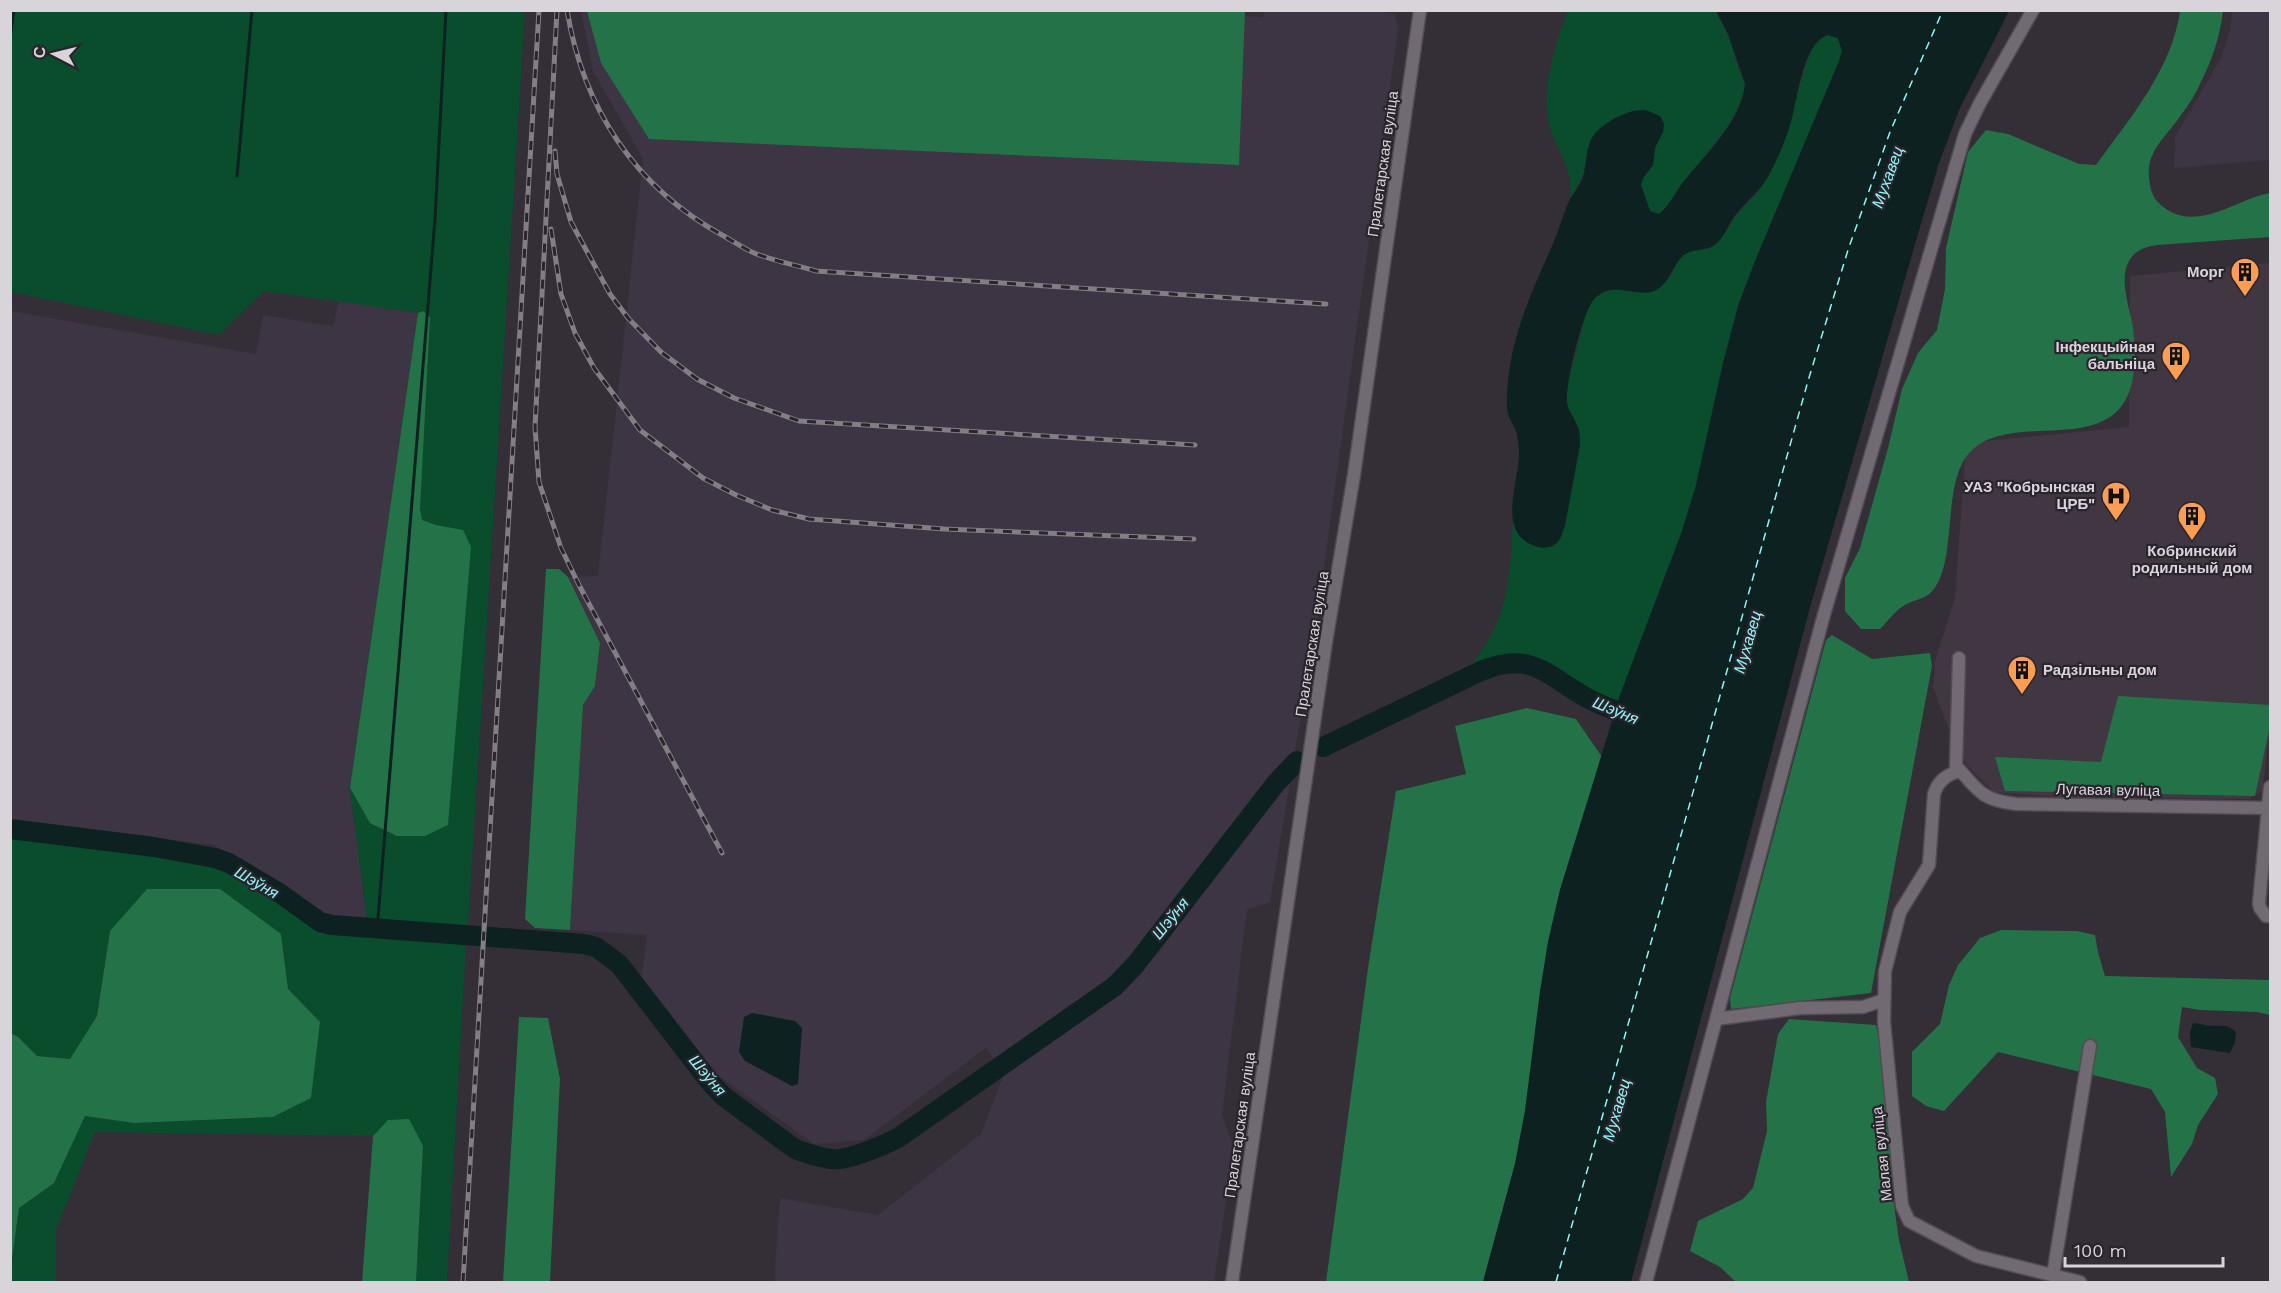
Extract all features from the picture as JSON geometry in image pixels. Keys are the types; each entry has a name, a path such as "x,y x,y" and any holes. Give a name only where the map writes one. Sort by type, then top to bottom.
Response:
{"street":[{"name":"Пралетарская вуліца","path":"1232,1282 1326,642 1354,475 1420,10"},
{"path":"1646,1282 1823,618 1965,134 2033,10"},
{"path":"1959,658 1954,758 1960,771"},
{"name":"Лугавая вуліца","path":"1960,771 1982,794 1993,801 2008,803 2268,808"},
{"name":"Малая вуліца","path":"1960,771 1944,777 1936,787 1929,865 1900,912 1885,971 1884,1022 1902,1206 1909,1221 1976,1256 2080,1282"},
{"path":"2271,788 2259,903 2260,909 2266,916 2271,916"},
{"path":"1716,1019 1800,1008 1863,1007 1884,1000"},
{"path":"2053,1275 2090,1046"}],"shaded area":[{"path":"1099,10 1263,17 1264,11 1371,10 1395,14 1398,29 1316,626 1270,902 1247,910 1222,1115 1234,1148 1214,1282 774,1282 780,1198 878,1215 981,1134 1004,1074 986,1048 864,1140 814,1144 720,1077 641,982 647,935 570,930 583,705 595,686 600,643 568,577 598,576 643,159 593,71 581,11"},
{"path":"2232,11 2270,11 2270,160 2174,168 2175,137 2221,58 2230,30"},
{"name":"УАЗ \"Кобрынская ЦРБ\"","path":"2270,263 2270,728 2262,791 2249,799 2060,797 1994,792 1966,764 1945,720 1933,687 1935,661 1955,598 1966,443 2129,427 2130,276"},
{"path":"339,300 418,313 350,788 367,920 331,917 214,845 11,820 11,311 256,354 263,315 333,326"}],"green space":[{"path":"10,11 525,11 468,926 367,920 350,788 418,313 264,291 219,335 11,292"},
{"path":"587,11 1245,11 1239,165 649,139 601,63"},
{"path":"1568,11 1716,11 1733,47 1745,84 1735,114 1726,129 1659,214 1650,211 1641,185 1643,178 1653,165 1658,140 1590,144 1585,171 1570,200 1567,167 1551,131 1547,108 1551,65"},
{"path":"2180,11 2223,11 2215,48 2198,88 2154,152 2149,168 2152,192 2156,200 2168,210 2179,215 2194,217 2216,212 2270,193 2270,237 2157,245 2142,249 2133,256 2125,272 2125,281 2133,326 2135,360 2132,382 2125,401 2112,416 2094,425 2074,429 2007,434 1988,440 1971,451 1957,477 1945,564 1936,586 1927,596 1899,609 1880,629 1861,629 1845,611 1845,578 1860,548 1902,389 1918,353 1937,330 1945,289 1946,248 1968,152 1986,130 2008,134 2079,164 2096,165 2159,73 2168,53"},
{"path":"1827,35 1838,38 1842,51 1839,61 1738,306 1696,485 1682,531 1615,710 1593,701 1533,666 1515,662 1498,664 1456,683 1473,663 1496,626 1507,587 1513,518 1516,531 1521,538 1554,545 1561,538 1580,445 1580,432 1566,401 1568,382 1585,317 1592,300 1604,292 1618,289 1649,292 1671,275 1680,258 1688,252 1711,248 1757,193 1769,175 1783,144 1814,44"},
{"path":"423,311 430,317 420,509 422,520 463,530 471,547 448,825 425,836 397,836 370,823 350,788 418,313"},
{"path":"546,569 559,569 568,577 600,643 595,686 583,705 570,930 535,928 525,919"},
{"path":"1832,635 1872,659 1930,653 1932,666 1871,993 1731,1009 1730,998 1826,640"},
{"path":"2118,696 2270,705 2270,726 2255,796 2005,791 1995,757 2101,762"},
{"path":"1527,708 1576,719 1602,757 1560,890 1548,942 1525,1111 1515,1164 1483,1282 1326,1282 1368,968 1396,791 1466,774 1455,726"},
{"path":"11,837 209,864 235,871 320,930 344,934 466,943 447,1282 416,1282 423,1146 388,1121 373,1136 95,1132 56,1230 56,1282 11,1282 19,1208 54,1183 85,1116 134,1123 273,1117 311,1098 320,1022 288,989 281,934 110,931 97,1016 70,1059 37,1056 11,1033"},
{"path":"147,889 220,889 281,934 288,989 320,1022 311,1098 273,1117 134,1123 85,1116 54,1183 19,1208 11,1266 11,1033 37,1056 70,1059 97,1016 110,931"},
{"path":"2001,930 2077,931 2095,935 2105,976 2270,980 2270,1015 2257,1012 2182,1007 2178,1037 2197,1068 2215,1078 2218,1094 2198,1125 2192,1144 2171,1177 2165,1112 2151,1089 1998,1052 1944,1111 1926,1106 1912,1096 1912,1052 1940,1024 1949,985 1958,965 1980,938"},
{"path":"519,1017 548,1018 560,1079 550,1282 503,1282"},
{"path":"1789,1019 1876,1025 1885,1065 1893,1198 1899,1240 1909,1282 1736,1282 1720,1267 1690,1251 1698,1221 1743,1199 1753,1188 1767,1131 1766,1102 1778,1034"},
{"path":"409,1119 423,1146 416,1282 362,1282 373,1136 388,1120"}],"water":[{"name":"Мухавец","path":"1716,11 2009,11 1959,110 1939,163 1809,611 1631,1282 1483,1282 1515,1164 1525,1111 1548,942 1560,890 1620,695 1682,531 1696,485 1738,306 1839,61 1842,51 1838,38 1827,35 1811,50 1802,75 1788,131 1775,163 1765,181 1734,217 1720,240 1709,248 1683,256 1665,283 1657,290 1646,293 1606,291 1592,302 1579,335 1567,393 1568,408 1579,431 1580,445 1565,526 1558,541 1544,548 1522,539 1513,521 1519,451 1516,431 1507,410 1510,363 1527,304 1570,199 1582,180 1589,146 1597,131 1616,118 1638,110 1661,117 1664,124 1663,132 1655,148 1653,165 1643,178 1641,185 1650,211 1659,214 1720,138 1737,112 1745,84 1728,34"},
{"path":"752,1013 795,1021 802,1028 798,1084 792,1086 745,1061 739,1052 744,1017"},
{"path":"2193,1023 2224,1026 2236,1032 2230,1053 2191,1047 2190,1033"}],"waterway":[{"path":"10,38 14,10"},
{"path":"237,176 252,10"},
{"path":"377,930 435,219 446,10"},
{"name":"Шэўня","path":"1323,747 1481,671 1513,663 1537,668 1593,701 1639,719"},
{"name":"Шэўня","path":"10,829 154,847 215,858 229,863 281,894 320,922 332,925 584,944 596,947 619,964 723,1096 795,1149 835,1159 847,1158 898,1138 1115,986 1136,964 1276,783 1297,761"}],"ferry route":[{"path":"1556,1282 1808,381 1848,250 1890,132 1943,10"}],"railway":[{"path":"463,1282 539,10"},
{"path":"557,10 535,427 539,482 561,548 579,585 722,853"},
{"path":"567,10 575,46 600,112 639,169 691,216 754,253 816,271 1326,304"},
{"path":"555,151 557,174 571,222 610,294 628,318 661,352 697,379 734,398 799,421 1195,445"},
{"path":"551,229 561,294 575,333 594,368 640,430 703,478 736,495 772,510 809,519 944,529 1194,539"}],"place":[{"name":"Морг","path":"2245,298"},
{"name":"Інфекцыйная бальніца","path":"2176,382"},
{"name":"УАЗ \"Кобрынская ЦРБ\"","path":"2116,522"},
{"name":"Кобринский родильный дом","path":"2192,542"},
{"name":"Радзільны дом","path":"2022,696"}]}
